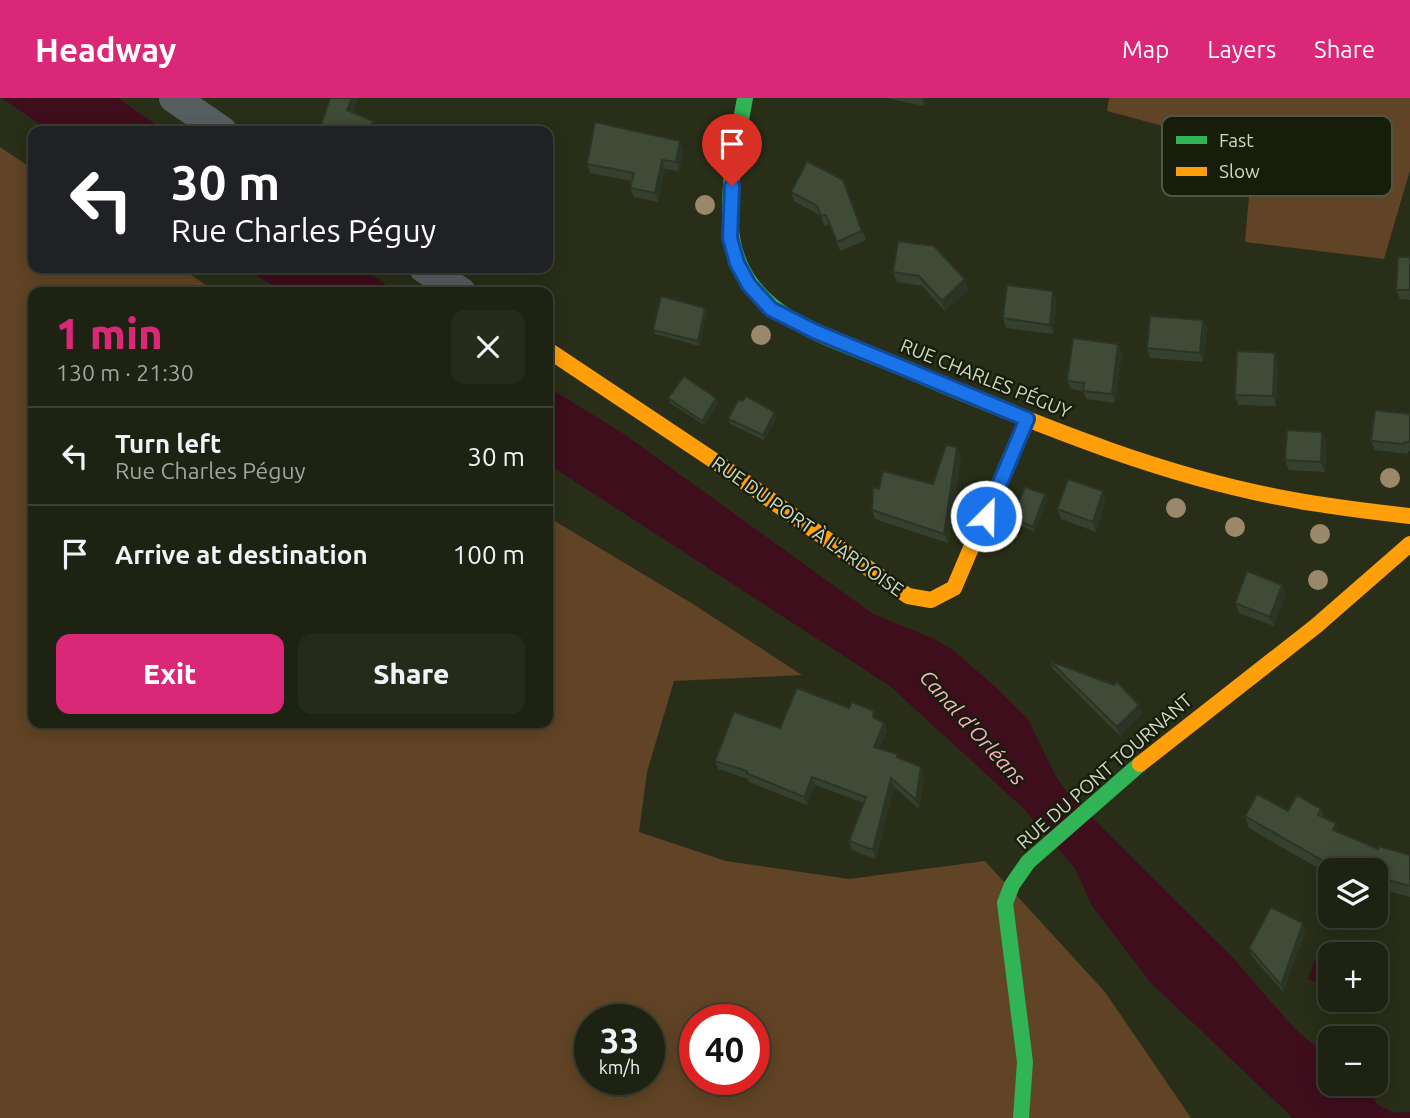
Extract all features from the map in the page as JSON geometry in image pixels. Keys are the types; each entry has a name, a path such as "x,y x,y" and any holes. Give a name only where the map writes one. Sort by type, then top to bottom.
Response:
{"street":[{"path":"174,98 215,126"},
{"name":"RUE CHARLES PÉGUY","path":"745,98 734,164 730,238 737,263 749,285 771,309 814,331 1027,419 1159,468 1283,500 1366,513 1410,516"},
{"path":"432,273 453,287"},
{"name":"RUE DU PORT À L'ARDOISE","path":"553,353 722,466 908,596 931,600 954,588 1027,419"},
{"name":"RUE DU PONT TOURNANT","path":"1021,1118 1024,1049 1004,913 1012,886 1028,862 1101,797 1193,721 1316,626 1410,544"}],"shaded area":[{"path":"1109,98 1410,98 1410,170 1384,259 1245,242 1249,196 1392,196 1392,116 1162,116 1162,126 1107,111"},
{"path":"0,147 28,166 28,273 188,273 209,287 28,287 28,728 553,728 553,520 693,604 802,675 674,681 647,772 639,832 726,861 849,879 985,861 1105,992 1191,1118 0,1118"}],"water":[{"path":"2,98 118,98 158,126 42,126"},
{"path":"253,273 368,273 390,287 275,287"},
{"name":"Canal d'Orléans","path":"553,390 624,434 873,614 934,639 953,650 1028,719 1054,773 1067,793 1233,958 1295,1029 1318,1049 1318,1096 1372,1096 1378,1105 1395,1113 1410,1112 1410,1118 1293,1118 1151,983 1092,906 1075,868 1023,808 890,686 553,467"},
{"path":"1315,960 1318,961 1318,983 1308,979"}],"building":[{"path":"330,98 352,98 347,110 373,121 371,126 321,126"},
{"path":"595,122 680,141 676,162 662,160 655,193 630,188 634,173 587,164"},
{"path":"807,161 843,180 862,231 837,242 826,215 821,216 817,206 791,192"},
{"path":"898,241 934,246 965,279 942,301 919,276 893,272"},
{"path":"1398,257 1410,257 1410,290 1396,290"},
{"path":"1007,285 1053,291 1050,325 1003,318"},
{"path":"661,296 705,308 698,341 653,330"},
{"path":"1150,316 1203,320 1200,353 1147,348"},
{"path":"1073,338 1118,344 1112,394 1083,391 1084,383 1067,381"},
{"path":"1237,351 1275,353 1273,396 1235,395"},
{"path":"684,376 716,398 702,421 668,398"},
{"path":"746,396 775,412 763,435 728,419 738,400 743,401"},
{"path":"1375,410 1410,414 1410,442 1404,444 1371,441"},
{"path":"1287,430 1322,432 1321,462 1285,460"},
{"path":"946,445 957,447 944,534 872,510 873,487 879,489 883,471 933,484"},
{"path":"1068,479 1103,491 1093,522 1057,509"},
{"path":"1025,487 1045,494 1033,527 1013,518"},
{"path":"1247,571 1282,585 1270,617 1235,603"},
{"path":"1050,661 1114,685 1117,682 1139,705 1117,727"},
{"path":"797,688 849,708 852,702 874,711 873,717 884,723 874,747 897,754 897,757 921,767 916,800 891,778 873,850 849,841 866,797 812,777 804,797 746,773 747,771 715,761 734,712 780,728"},
{"path":"1257,794 1288,811 1297,795 1321,809 1318,815 1336,823 1333,830 1378,849 1379,846 1410,855 1410,886 1388,880 1388,858 1318,858 1245,816"},
{"path":"1271,907 1303,923 1281,985 1249,948"}],"traffic: fast":[{"path":"745,98 732,171 730,215 733,244 742,269 755,289 772,306 815,332 945,386"},
{"path":"971,548 1027,419"},
{"path":"1021,1118 1025,1062 1005,903 1012,885 1028,862 1140,764"}],"traffic: slow":[{"path":"553,353 722,466 908,596 931,600 954,588 971,548"},
{"path":"945,386 1067,435 1192,477 1294,500 1410,516"},
{"path":"1140,764 1316,626 1410,544"}],"route":[{"path":"732,186 730,238 737,263 749,285 771,309 814,331 1027,419 986,516"}]}
